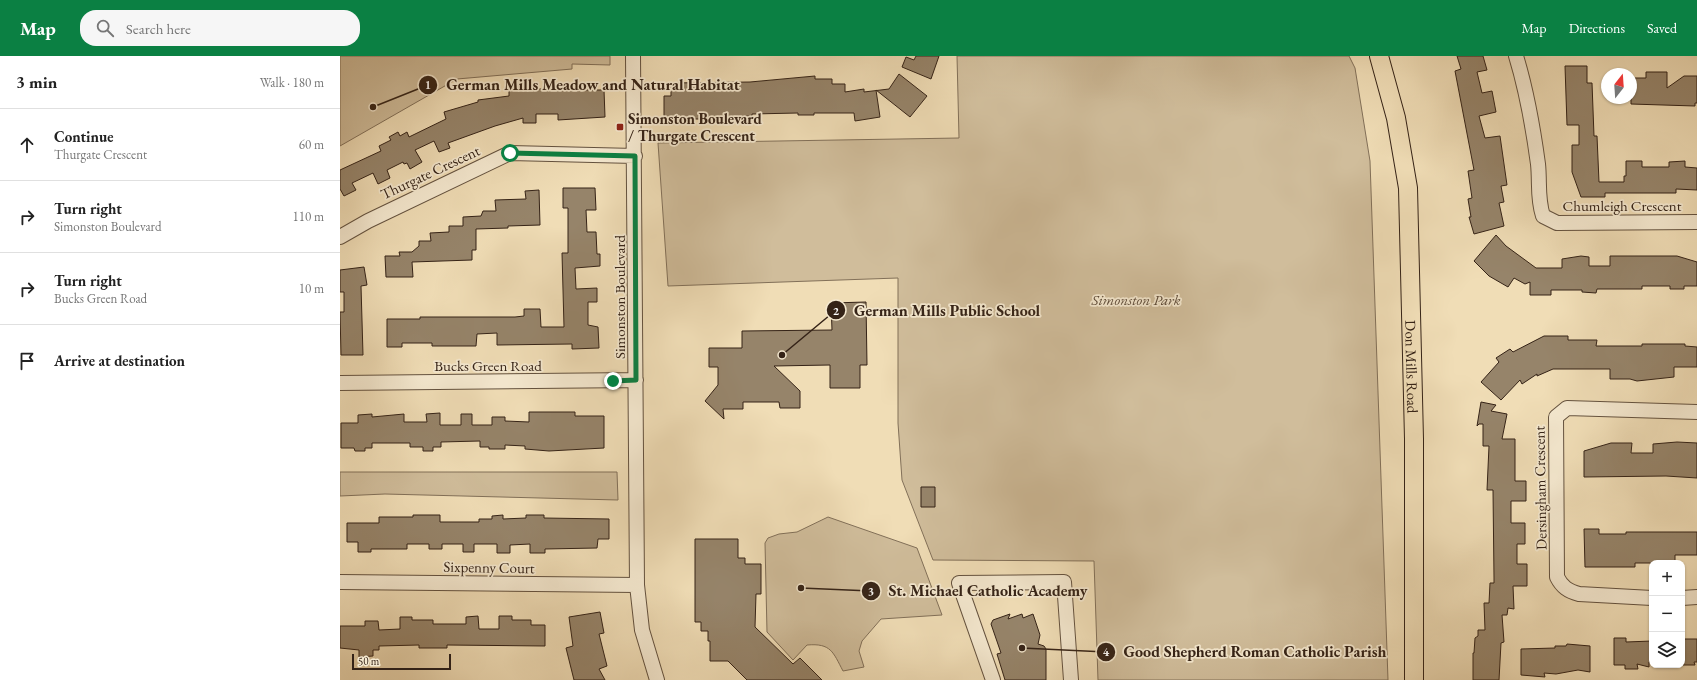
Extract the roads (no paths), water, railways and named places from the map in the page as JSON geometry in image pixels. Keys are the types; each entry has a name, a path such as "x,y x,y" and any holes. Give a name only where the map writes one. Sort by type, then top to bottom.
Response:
{"main road":[{"name":"Don Mills Road","path":"1379,56 1396,118 1403,153 1409,215 1414,439 1414,680"}],"street":[{"name":"Simonston Boulevard","path":"633,56 635,156 637,585 642,630 657,680"},
{"name":"Chumleigh Crescent","path":"1516,56 1529,101 1538,167 1538,194 1543,216 1557,223 1697,222"},
{"name":"Thurgate Crescent","path":"340,237 368,221 510,153 635,156"},
{"name":"Bucks Green Road","path":"340,383 636,380"},
{"name":"Dersingham Crescent","path":"1649,598 1578,594 1569,592 1561,585 1557,577 1556,417 1567,408 1697,412"},
{"name":"Sixpenny Court","path":"340,582 637,585"},
{"path":"993,680 959,583 1064,582 1071,680"},
{"path":"1685,598 1697,598"}],"place":[{"name":"German Mills Meadow and Natural Habitat","path":"373,107"},
{"name":"Simonston Boulevard / Thurgate Crescent","path":"620,127"},
{"name":"German Mills Public School","path":"782,355"},
{"name":"St. Michael Catholic Academy","path":"801,588"},
{"name":"Good Shepherd Roman Catholic Parish","path":"1022,648"}],"park label":[{"name":"Simonston Park","path":"1136,299"}]}
